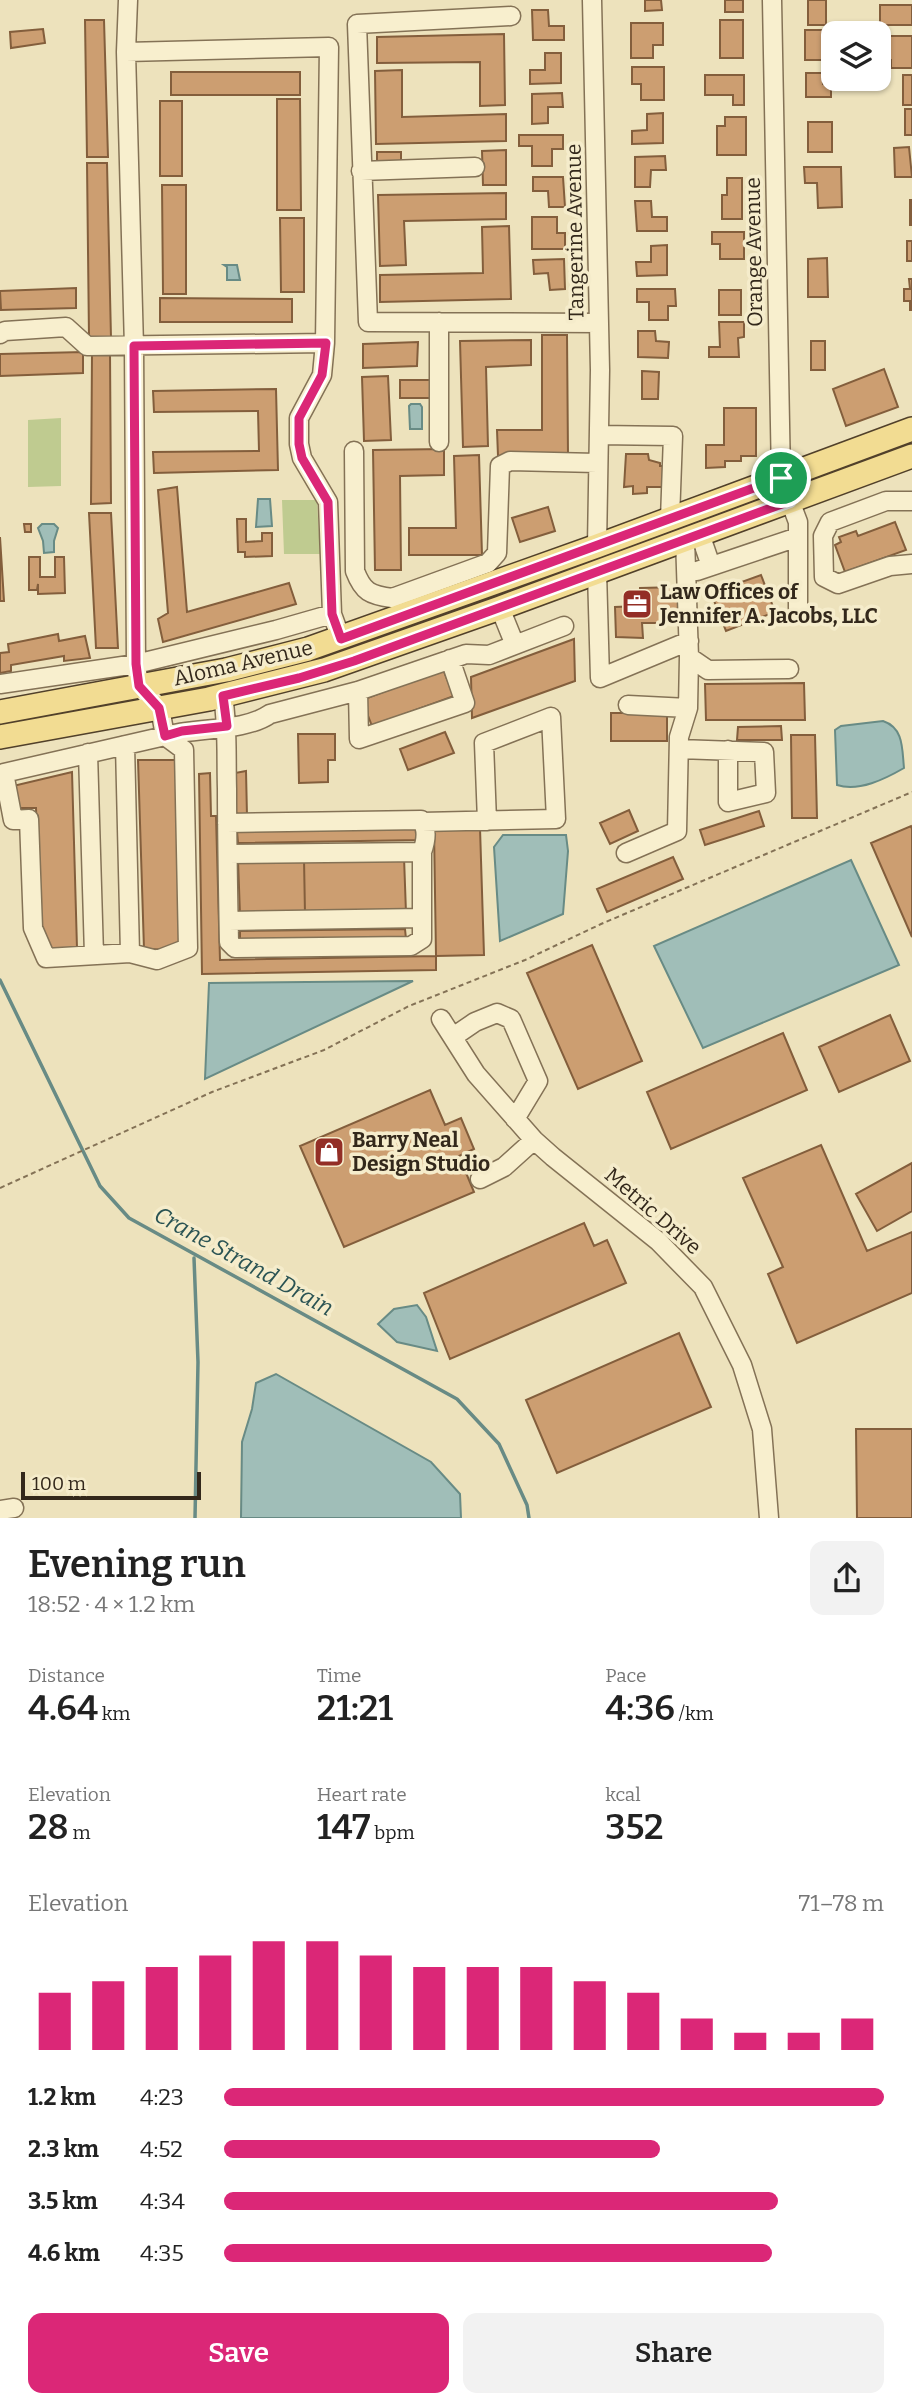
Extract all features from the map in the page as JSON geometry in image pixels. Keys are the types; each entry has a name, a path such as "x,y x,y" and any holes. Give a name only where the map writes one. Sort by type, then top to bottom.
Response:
{"main road":[{"name":"Aloma Avenue","path":"0,712 137,675 245,665 341,639 912,429"},
{"name":"Aloma Avenue","path":"0,737 223,696 299,678 423,636 912,456"},
{"path":"500,608 506,598 516,592 582,568 591,559 597,546"},
{"path":"423,636 435,616 452,598"}],"street":[{"path":"128,0 137,675 159,708 165,736 184,750 188,948 157,960 130,953 46,958 33,928 29,819 13,820 4,773 165,736 182,731 258,722 270,714 358,691 466,653 489,654 564,626"},
{"name":"Tangerine Avenue","path":"592,0 599,323 597,546"},
{"name":"Orange Avenue","path":"772,0 781,478 798,522 798,608"},
{"path":"511,16 357,24 368,322 599,323"},
{"path":"127,51 329,47 326,343 322,375 304,405 298,431 302,458 328,502 332,614 341,639"},
{"path":"361,171 475,167"},
{"path":"439,322 439,442"},
{"path":"0,334 5,331 66,327 87,345 326,343"},
{"path":"599,435 673,436 670,519"},
{"path":"354,451 355,571 361,587 376,596 392,598 488,563 497,553 500,466 510,461 597,463"},
{"path":"912,501 886,501 830,522 823,536 824,577 838,584 890,566 912,564"},
{"path":"692,537 704,569 797,537"},
{"path":"626,853 677,831 679,737 688,708 692,537"},
{"path":"597,572 600,678 689,649"},
{"path":"500,608 515,645"},
{"path":"0,684 137,675 332,614"},
{"path":"358,691 359,739 465,703 442,662 423,636"},
{"path":"689,649 708,670 789,669"},
{"path":"299,678 307,705"},
{"path":"223,696 227,726 229,942 235,948 411,946 422,939 422,852 425,842 425,826 422,822"},
{"path":"628,705 688,708"},
{"path":"227,823 422,822 487,821 556,819 551,717 484,743 487,821"},
{"path":"68,724 81,755 94,955"},
{"path":"125,745 130,953"},
{"path":"679,749 728,750"},
{"path":"228,854 422,852"},
{"path":"229,921 422,918"},
{"path":"453,1037 475,1022 497,1013 511,1019 538,1081 515,1119"},
{"name":"Metric Drive","path":"441,1019 476,1073 534,1140 658,1241 703,1287 742,1365 762,1429 769,1518"},
{"path":"480,1179 504,1167 534,1140"}],"path":[{"path":"0,1188 212,1091 324,1050 421,1001 525,960 625,914 912,792"}],"green space":[{"path":"61,418 61,486 28,487 28,420"},
{"path":"282,500 317,500 320,554 284,554"}],"water":[{"path":"224,265 237,265 240,280 227,280 227,267"},
{"path":"411,404 420,404 422,407 422,429 410,429"},
{"path":"258,499 270,499 272,526 256,527"},
{"path":"42,524 54,524 58,528 54,552 44,553 38,528"},
{"path":"883,721 890,724 898,734 904,768 863,786 837,785 835,730 841,726"},
{"path":"503,835 566,835 568,851 563,914 500,941 494,847"},
{"path":"851,860 899,965 703,1048 654,946"},
{"path":"413,981 205,1079 209,983"},
{"path":"417,1305 426,1317 437,1351 397,1342 378,1324 394,1309"},
{"path":"276,1374 431,1462 460,1494 461,1518 241,1518 242,1442 252,1409 256,1383"}],"building":[{"path":"645,0 661,0 662,10 645,11"},
{"path":"725,0 743,0 743,12 725,12"},
{"path":"808,0 826,0 826,21 821,21 821,25 808,25"},
{"path":"880,5 912,5 912,25 891,25 891,21 880,21"},
{"path":"532,10 548,10 549,26 564,26 564,40 533,40"},
{"path":"85,20 104,20 108,157 87,157"},
{"path":"720,20 743,20 743,58 720,58"},
{"path":"631,23 663,23 663,45 653,45 653,58 631,58"},
{"path":"43,29 45,43 11,48 10,32"},
{"path":"805,30 821,30 821,60 805,60"},
{"path":"504,34 505,105 480,106 480,62 377,63 377,37"},
{"path":"891,36 912,36 912,68 891,68"},
{"path":"545,53 561,53 561,83 530,84 530,70 545,70"},
{"path":"632,67 664,67 664,100 641,100 641,84 632,84"},
{"path":"402,70 402,117 506,114 506,141 376,144 375,71"},
{"path":"171,72 300,72 300,95 171,95"},
{"path":"806,73 821,73 821,91 831,91 831,97 806,97"},
{"path":"705,75 744,75 744,105 733,105 733,95 705,95"},
{"path":"903,75 912,75 912,105 903,105"},
{"path":"562,93 563,107 548,107 548,123 532,124 532,94"},
{"path":"277,99 300,99 301,210 277,210"},
{"path":"160,101 182,101 182,176 160,176"},
{"path":"905,109 912,109 912,135 905,135"},
{"path":"663,113 663,143 632,144 632,131 647,130 647,114"},
{"path":"725,117 746,117 746,155 717,155 717,126 725,126"},
{"path":"808,122 832,122 832,152 808,152"},
{"path":"519,135 563,135 563,149 552,149 552,166 532,166 532,146 519,146"},
{"path":"909,147 912,177 895,177 894,148"},
{"path":"506,150 506,185 483,185 482,151"},
{"path":"377,152 401,152 401,163 377,163"},
{"path":"665,156 666,170 651,170 650,187 635,187 635,157"},
{"path":"87,163 107,163 111,338 89,338"},
{"path":"804,167 841,167 842,207 818,208 817,183 805,183"},
{"path":"533,177 563,177 565,207 549,207 548,191 533,191"},
{"path":"727,178 742,178 742,219 722,219 722,195 727,195"},
{"path":"162,185 186,185 186,294 163,294"},
{"path":"506,193 506,219 404,221 406,265 380,266 378,195"},
{"path":"912,200 912,225 910,225"},
{"path":"635,201 651,201 652,217 667,217 667,231 637,231"},
{"path":"532,217 557,217 557,233 565,233 565,249 532,249"},
{"path":"280,218 304,218 304,292 281,292"},
{"path":"509,226 511,299 380,302 380,275 483,273 482,227"},
{"path":"712,232 744,232 744,259 720,259 720,244 712,244"},
{"path":"907,241 912,241 912,261 907,261"},
{"path":"667,245 667,275 637,276 636,262 651,262 651,246"},
{"path":"827,258 828,297 808,297 808,259"},
{"path":"564,259 565,289 550,290 548,273 534,274 533,260"},
{"path":"909,279 912,279 912,310 910,301 904,301 904,289 910,289"},
{"path":"76,288 76,308 1,310 0,291"},
{"path":"637,289 675,289 676,306 668,306 668,320 649,320 649,302 637,302"},
{"path":"719,290 741,290 741,315 719,315"},
{"path":"160,298 292,299 292,322 160,322"},
{"path":"719,322 744,322 744,337 738,338 739,357 709,357 709,347 720,347"},
{"path":"638,331 655,331 656,341 669,342 668,358 638,357"},
{"path":"542,335 567,335 568,456 498,456 497,430 542,430"},
{"path":"531,340 531,365 486,367 488,446 463,447 460,341"},
{"path":"811,341 825,341 825,370 811,370"},
{"path":"418,342 417,366 363,368 363,344"},
{"path":"83,352 83,373 0,376 0,354"},
{"path":"110,352 111,503 91,504 92,353"},
{"path":"884,369 898,407 846,426 833,389"},
{"path":"642,371 659,372 658,399 642,399"},
{"path":"388,376 391,440 364,441 362,377"},
{"path":"400,380 430,380 431,398 400,398"},
{"path":"276,389 278,470 154,473 153,452 259,451 258,411 154,412 153,391"},
{"path":"724,408 756,408 756,456 741,456 741,461 725,461 725,467 706,468 706,445 724,445"},
{"path":"444,449 444,475 400,476 401,570 375,570 373,450"},
{"path":"626,454 648,454 649,460 660,463 660,466 668,466 669,487 647,487 647,493 633,494 633,486 624,487"},
{"path":"479,455 482,555 409,555 409,528 456,528 454,456"},
{"path":"177,487 187,612 289,583 296,604 163,642 158,619 168,613 158,490"},
{"path":"548,507 555,531 520,542 512,518"},
{"path":"89,513 111,513 118,648 96,648"},
{"path":"237,519 246,519 246,542 262,541 262,533 272,533 272,556 245,557 245,552 238,552"},
{"path":"895,522 906,550 845,572 835,545 841,542 839,537 856,531 858,536"},
{"path":"24,524 31,524 31,532 25,532"},
{"path":"0,537 4,601 0,601"},
{"path":"29,557 40,557 40,577 55,577 55,557 64,557 65,593 38,594 38,584 37,590 29,590"},
{"path":"761,575 775,612 726,631 711,593"},
{"path":"679,587 680,623 642,623 643,638 616,637 615,607 639,606 640,588"},
{"path":"58,634 59,641 85,636 90,658 64,661 64,656 11,665 11,671 0,673 0,653 9,652 8,644"},
{"path":"574,639 575,681 472,718 471,677"},
{"path":"443,669 454,696 372,726 362,700"},
{"path":"804,683 805,720 706,720 705,684"},
{"path":"611,713 667,713 667,741 611,741"},
{"path":"781,726 782,740 737,740 738,727"},
{"path":"445,732 454,753 408,770 400,749"},
{"path":"298,734 335,734 335,760 328,760 328,782 299,783"},
{"path":"791,735 815,735 817,818 792,818"},
{"path":"138,760 176,760 180,950 144,949"},
{"path":"246,771 247,816 236,816 235,773"},
{"path":"72,772 77,948 50,950 40,929 36,808 15,808 13,786"},
{"path":"210,773 211,816 216,816 220,960 436,956 436,970 202,974 199,774"},
{"path":"629,810 638,831 610,844 600,823"},
{"path":"759,811 764,826 705,845 700,830"},
{"path":"911,826 912,829 912,937 871,843"},
{"path":"419,828 420,840 238,843 237,831"},
{"path":"480,828 484,955 436,956 434,830"},
{"path":"404,857 406,913 305,914 304,859"},
{"path":"673,857 683,879 607,912 597,889"},
{"path":"304,859 305,914 240,915 238,860"},
{"path":"405,929 406,939 240,943 240,931"},
{"path":"592,945 642,1061 578,1089 527,973"},
{"path":"890,1015 910,1061 839,1092 819,1047"},
{"path":"783,1033 807,1090 671,1149 647,1092"},
{"path":"430,1090 445,1125 461,1118 474,1149 459,1156 474,1192 344,1247 300,1146"},
{"path":"821,1145 867,1251 912,1232 912,1293 797,1343 768,1274 783,1267 743,1178"},
{"path":"912,1163 912,1211 877,1231 856,1194"},
{"path":"584,1223 594,1246 607,1240 626,1283 450,1359 424,1293"},
{"path":"679,1333 711,1407 557,1473 526,1400"},
{"path":"856,1429 912,1429 912,1518 857,1518"}],"waterway":[{"name":"Crane Strand Drain","path":"0,980 100,1186 129,1218 457,1399 499,1444 527,1505 529,1518"},
{"path":"194,1258 198,1362 195,1518"}],"place":[{"name":"Law Offices of Jennifer A. Jacobs, LLC","path":"637,604"},
{"name":"Barry Neal Design Studio","path":"329,1152"}],"route":[{"path":"326,343 322,375 304,405 298,431 302,458 328,502 332,614 341,639 781,478 790,501 354,661 299,678 223,696 227,726 182,731 165,736 159,708 139,686 136,664 134,346 326,343"}]}
